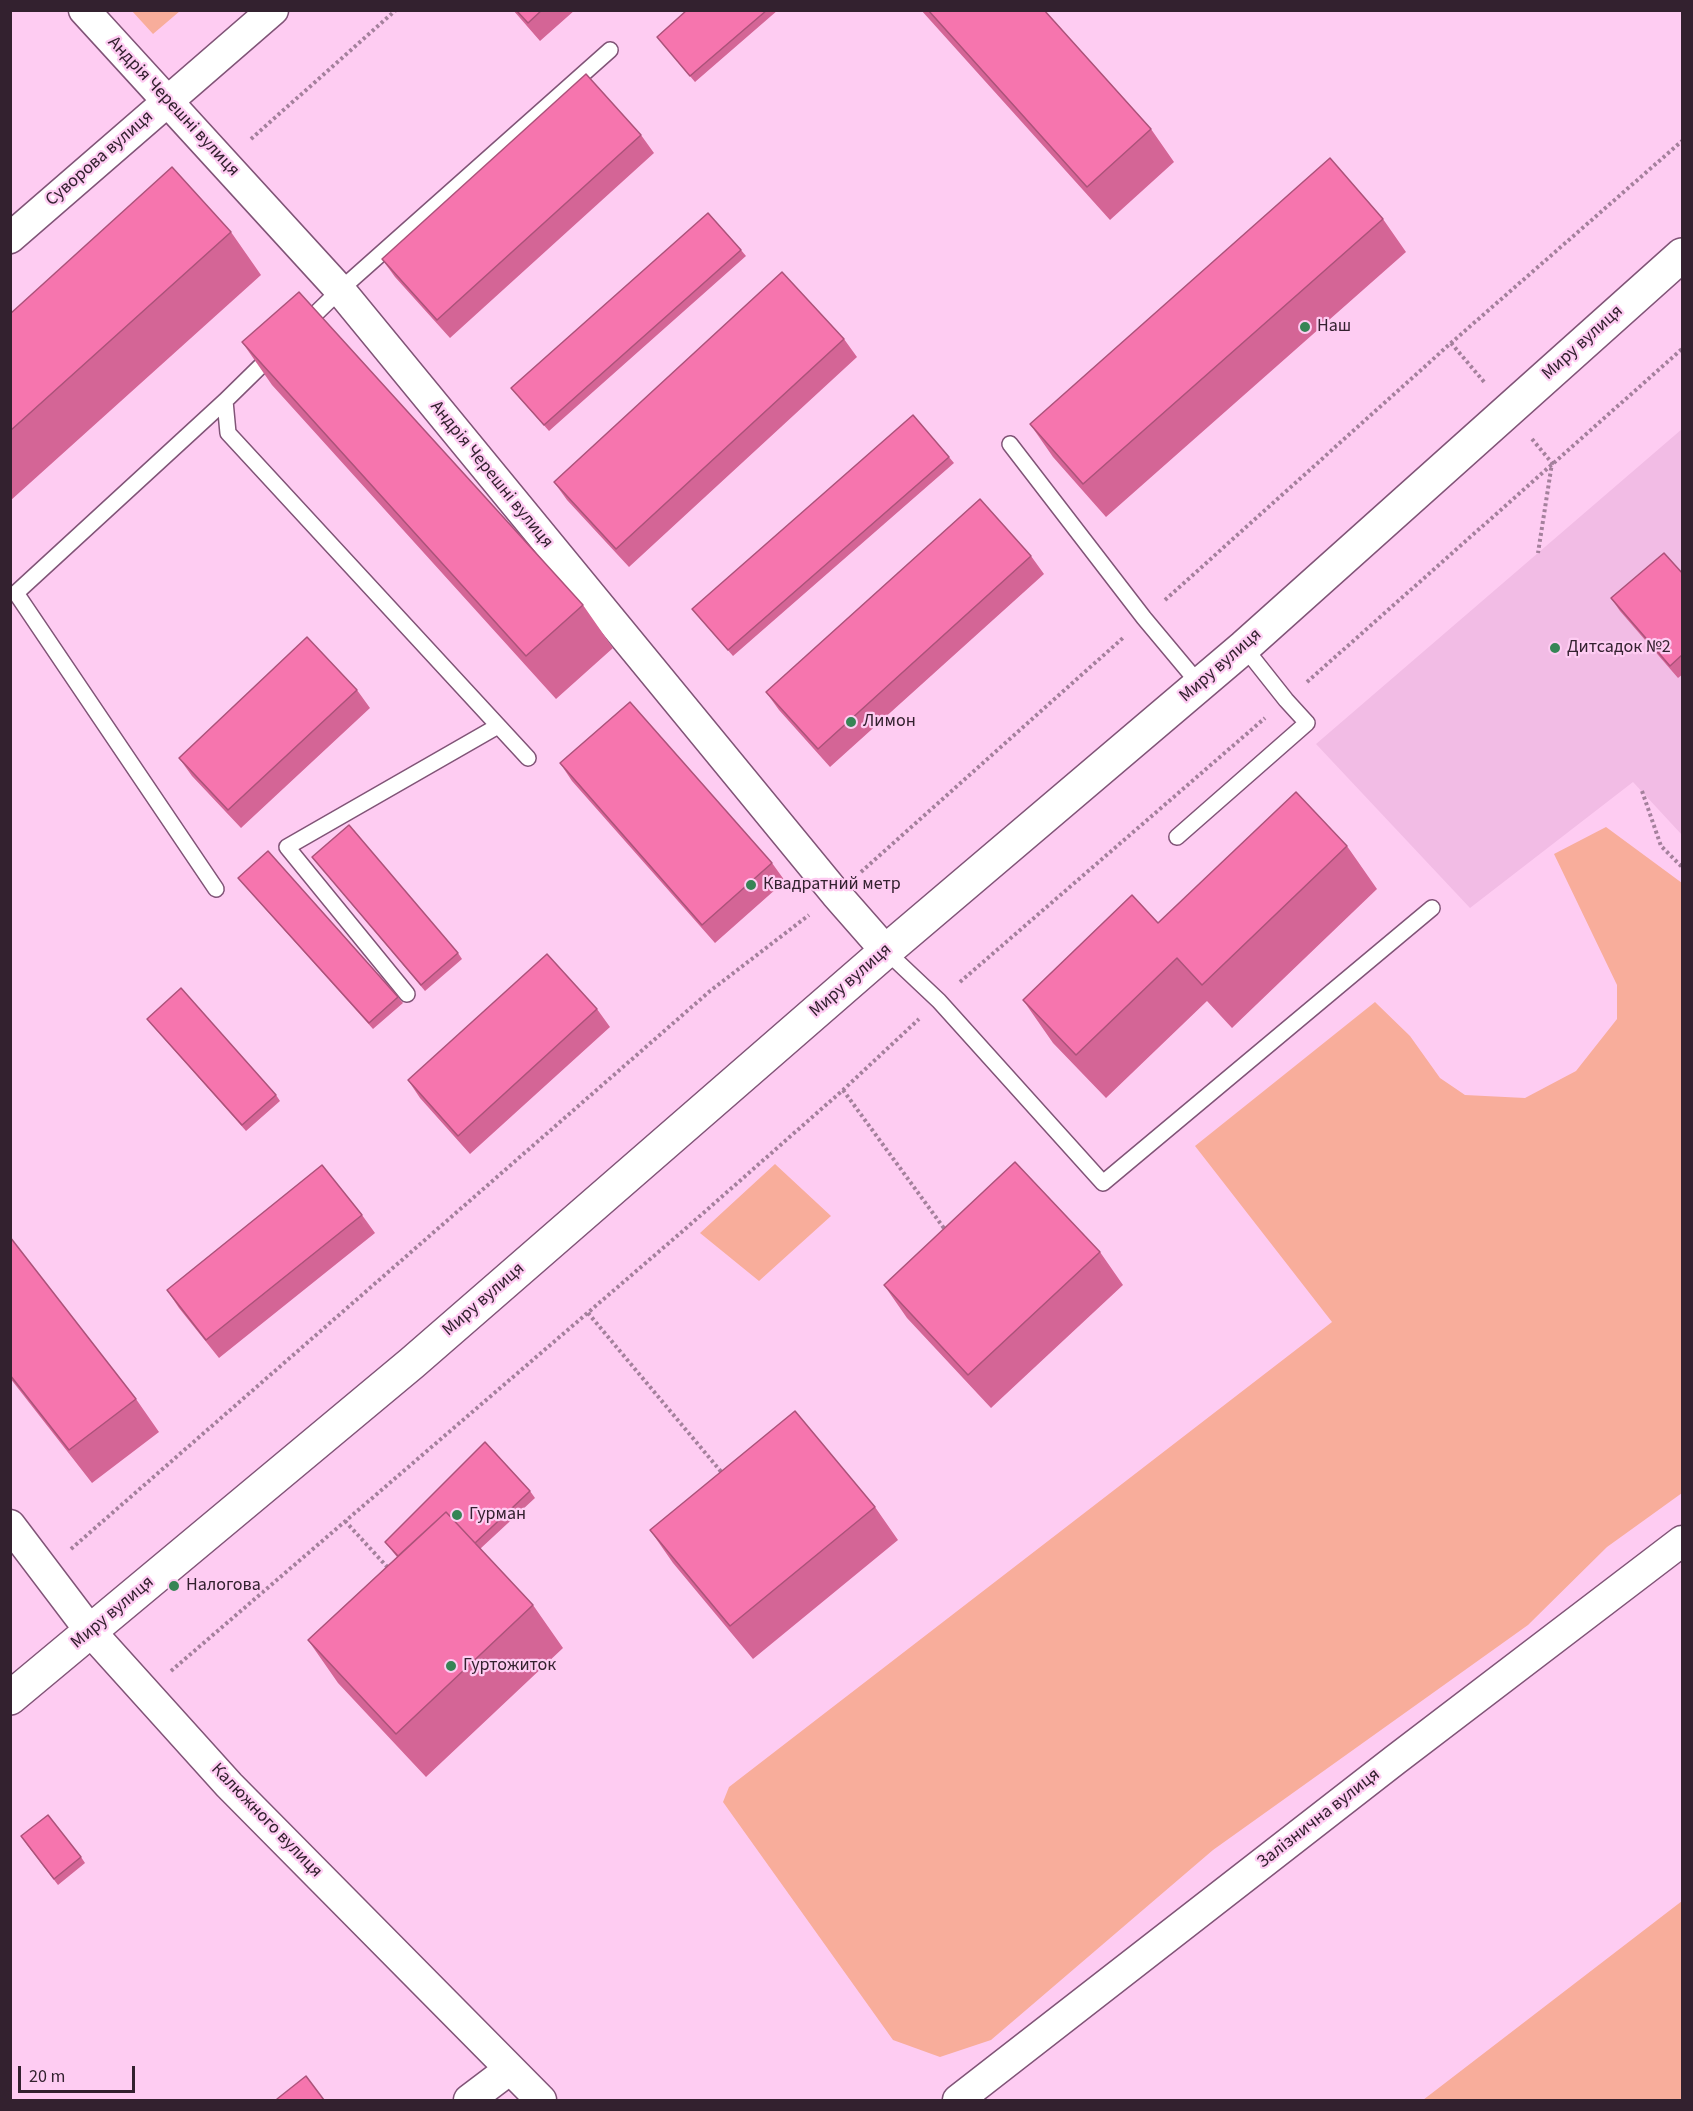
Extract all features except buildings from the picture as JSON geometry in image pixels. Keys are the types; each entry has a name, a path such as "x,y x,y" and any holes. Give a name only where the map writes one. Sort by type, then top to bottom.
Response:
{"street":[{"name":"Андрія Черешні вулиця","path":"84,10 340,290 836,894 886,951"},
{"name":"Суворова вулиця","path":"10,238 273,10"},
{"name":"Миру вулиця","path":"10,1698 412,1363 886,951 1200,685 1683,255"},
{"name":"Калюжного вулиця","path":"10,1525 91,1632 229,1785 541,2100"},
{"name":"Залізнична вулиця","path":"958,2100 1395,1760 1683,1541"},
{"path":"469,2100 510,2069"}],"lane":[{"path":"216,889 16,593 225,401 340,290 610,50"},
{"path":"225,401 228,433 528,758"},
{"path":"1010,444 1144,618 1200,685"},
{"path":"1177,837 1307,723 1244,647"},
{"path":"407,994 287,847 498,726"},
{"path":"886,951 939,1000 1103,1183 1432,908"}],"path":[{"path":"46,1572 710,991 836,894 1451,343 1683,141"},
{"path":"146,1693 588,1313 843,1090 939,1000 1286,700 1683,349"},
{"path":"1538,553 1552,463"},
{"path":"1642,791 1661,846 1683,867"},
{"path":"843,1090 947,1232"},
{"path":"588,1313 724,1475"},
{"path":"345,1521 391,1570"}],"shaded area":[{"path":"132,11 180,11 153,34"},
{"name":"Дитсадок №2","path":"1682,429 1682,835 1633,782 1470,908 1316,744"},
{"path":"1606,827 1682,883 1682,1493 1607,1547 1528,1625 1213,1850 991,2040 940,2057 893,2040 723,1802 729,1787 1332,1322 1195,1146 1375,1002 1410,1036 1440,1078 1465,1095 1525,1098 1576,1071 1617,1019 1617,985 1554,854"},
{"path":"775,1164 831,1216 759,1281 700,1233"},
{"path":"1682,1901 1682,2100 1423,2100"}],"place":[{"name":"Наш","path":"1305,327"},
{"name":"Дитсадок №2","path":"1555,648"},
{"name":"Лимон","path":"851,722"},
{"name":"Квадратний метр","path":"751,885"},
{"name":"Гурман","path":"457,1515"},
{"name":"Налогова","path":"174,1586"},
{"name":"Гуртожиток","path":"451,1666"}]}
